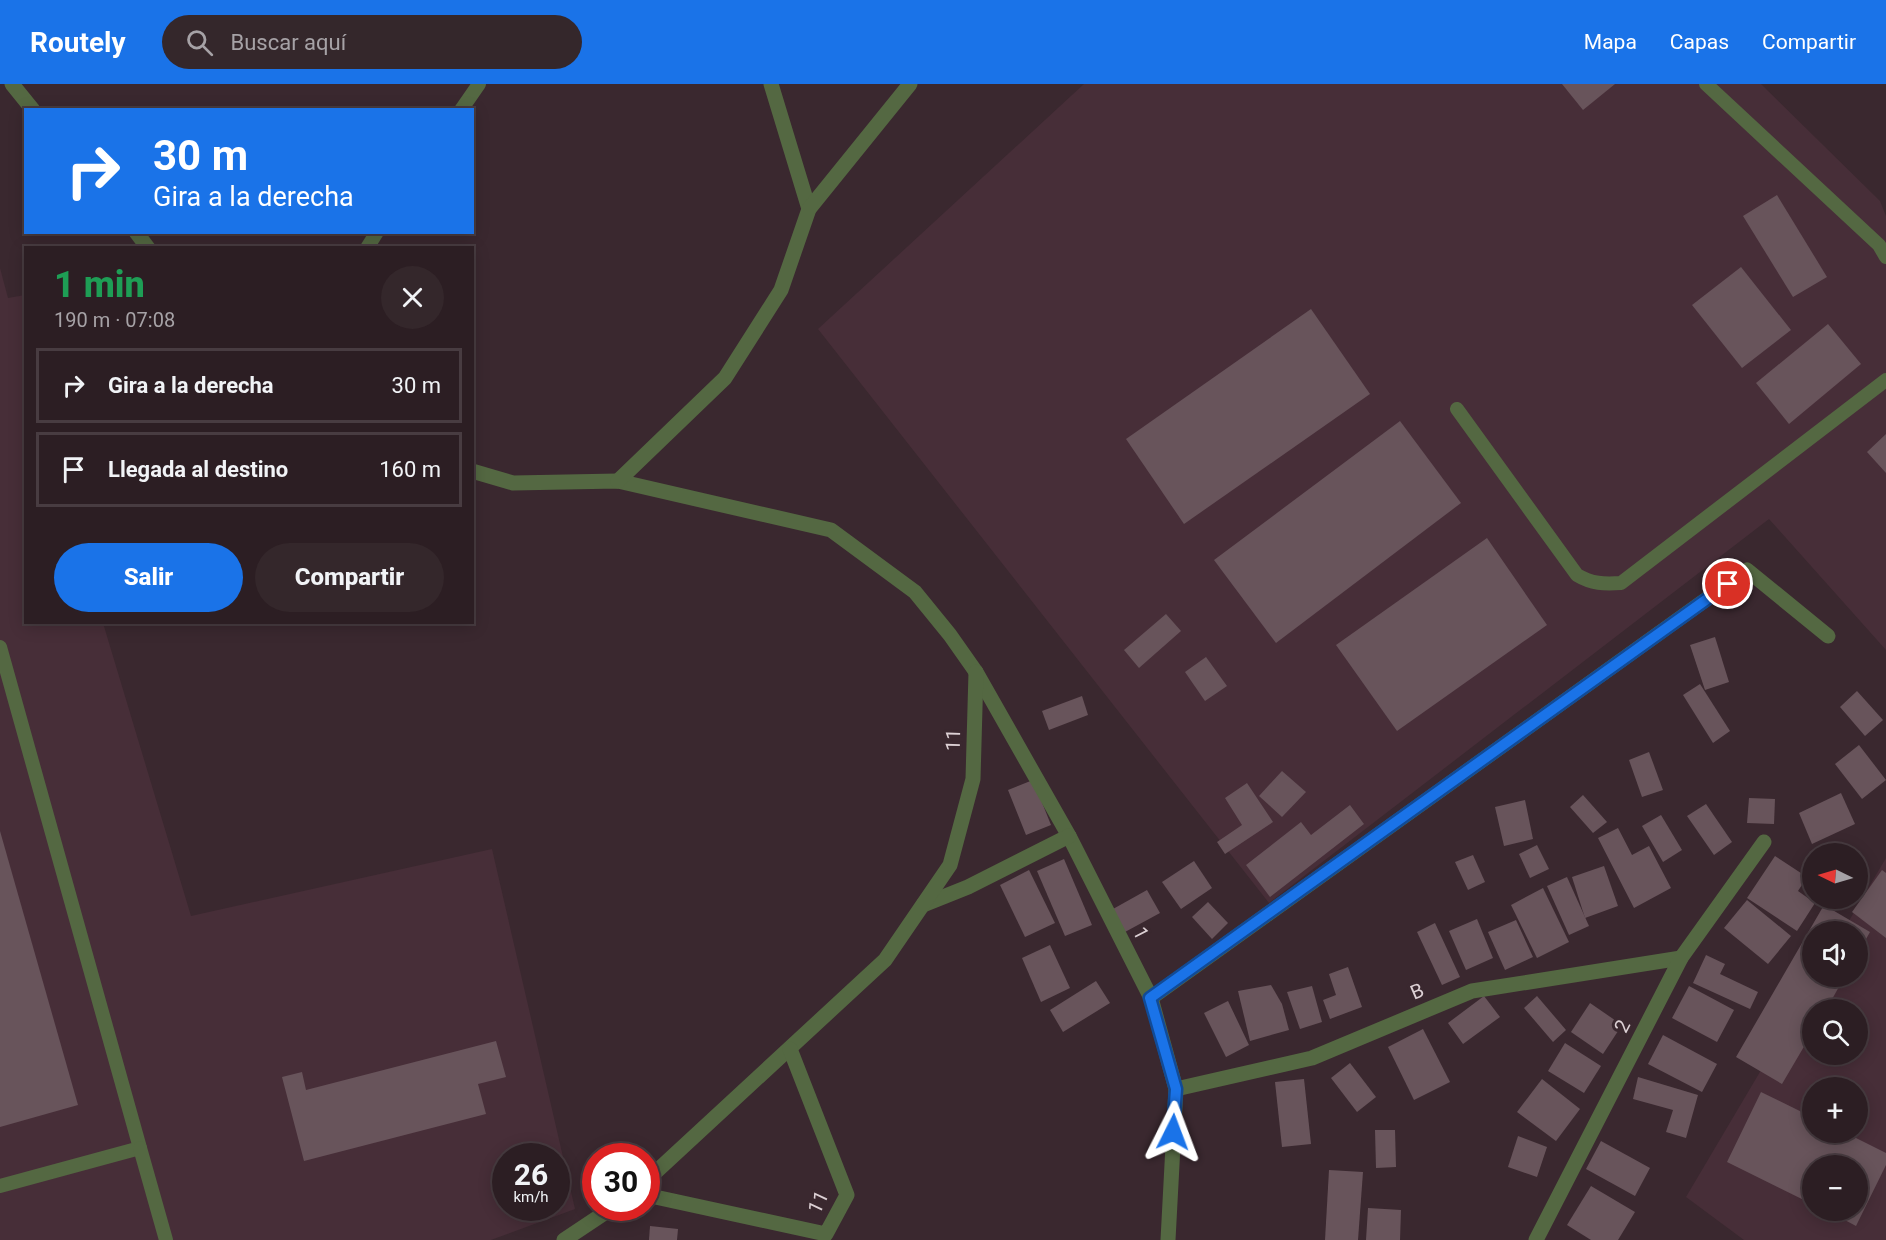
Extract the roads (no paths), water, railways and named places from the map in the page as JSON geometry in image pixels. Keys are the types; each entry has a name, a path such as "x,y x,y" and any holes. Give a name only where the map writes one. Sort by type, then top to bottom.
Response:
{"street":[{"path":"12,84 31,108"},
{"path":"771,84 809,209"},
{"path":"618,481 724,378 781,290 809,209 910,84"},
{"name":"1","path":"474,472 513,483 618,481 831,530 915,592 976,672 1069,836 1150,998 1176,1089 1168,1240"},
{"path":"1150,998 1747,570 1828,636"},
{"name":"11","path":"660,1168 885,960 950,865 973,779 976,672"},
{"path":"923,905 968,887 1069,836"},
{"name":"2","path":"1536,1240 1681,958 1764,842"},
{"name":"B","path":"1176,1089 1312,1058 1472,991 1681,958"},
{"name":"11","path":"660,1198 826,1234 847,1195 790,1049"},
{"path":"564,1240 592,1221"}],"lane":[{"path":"462,108 479,84"},
{"path":"1706,84 1879,245 1886,257"},
{"path":"1456,409 1577,575 1587,581 1601,584 1622,583 1886,380"},
{"path":"0,647 166,1240"},
{"path":"0,1186 140,1148"}]}
